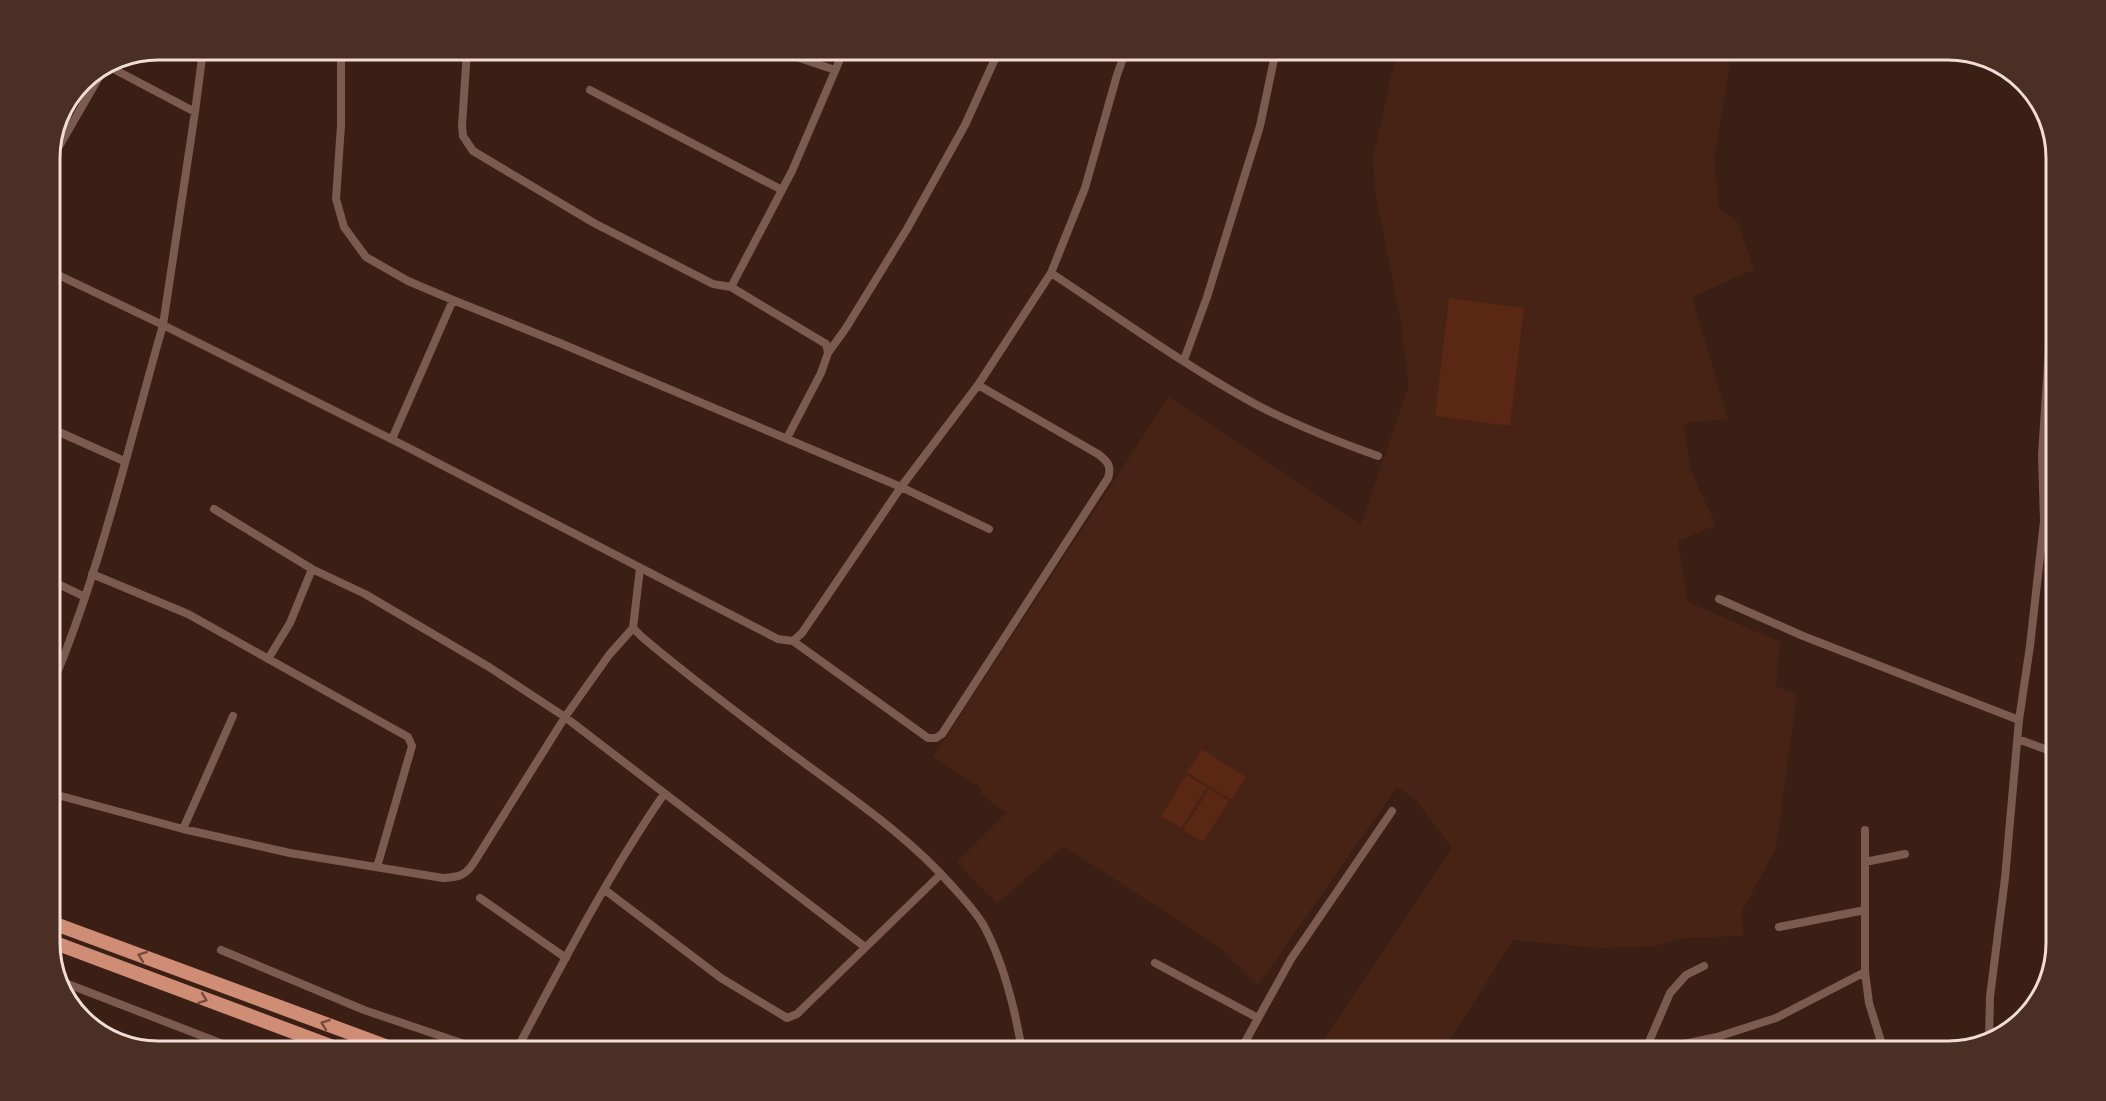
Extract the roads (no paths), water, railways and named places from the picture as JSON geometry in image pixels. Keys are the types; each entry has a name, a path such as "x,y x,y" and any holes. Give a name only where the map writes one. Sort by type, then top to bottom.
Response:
{"main road":[{"path":"60,926 369,1041"},
{"path":"60,945 315,1041"}],"street":[{"path":"60,666 92,574 163,325 202,60"},
{"path":"341,60 341,125 336,199 344,227 366,257 408,281 787,438 901,487 989,529"},
{"path":"466,60 462,126 463,136 473,151 594,224 713,284 731,287 826,344 828,353"},
{"path":"806,60 835,70"},
{"path":"731,287 782,190 840,60"},
{"path":"787,438 828,353 907,229 965,125 994,60"},
{"path":"793,641 802,633 901,487 978,385 1051,273 1085,188 1123,60"},
{"path":"1184,360 1207,297 1260,126 1274,60"},
{"path":"116,70 195,112"},
{"path":"62,142 96,82"},
{"path":"590,90 782,190"},
{"path":"1051,273 1207,376 1286,419 1378,456"},
{"path":"60,276 392,439 778,639 793,641 928,738 936,738 942,734 1102,487 1110,469 1107,462 1098,454 978,385"},
{"path":"392,439 453,300"},
{"path":"1989,1032 1990,997 2019,720 2044,521 2043,448 2046,401"},
{"path":"60,432 124,461"},
{"path":"214,509 312,569 365,594 489,667 565,717 865,947"},
{"path":"60,796 183,829 290,853 443,878 458,877 466,873 565,717 615,647 633,628 640,568"},
{"path":"268,659 290,622 312,569"},
{"path":"92,574 188,614 408,737 412,746 377,867"},
{"path":"60,585 85,597"},
{"path":"1719,599 1803,636 2019,720"},
{"path":"633,628 652,646 759,729 885,822 941,874 967,902 983,924 1006,981 1020,1041"},
{"path":"183,829 233,716"},
{"path":"2018,739 2046,749"},
{"path":"522,1041 634,837 664,794"},
{"path":"1246,1041 1291,959 1392,811"},
{"path":"1865,830 1865,972 1869,1003 1881,1041"},
{"path":"1865,862 1905,854"},
{"path":"605,890 721,978 787,1018 797,1014 941,874"},
{"path":"480,898 566,958"},
{"path":"1779,927 1865,910"},
{"path":"220,950 364,1010 453,1041"},
{"path":"1155,963 1258,1018"},
{"path":"1650,1041 1670,993 1686,975 1704,966"},
{"path":"1699,1041 1776,1018 1865,972"},
{"path":"69,985 213,1041"}]}
